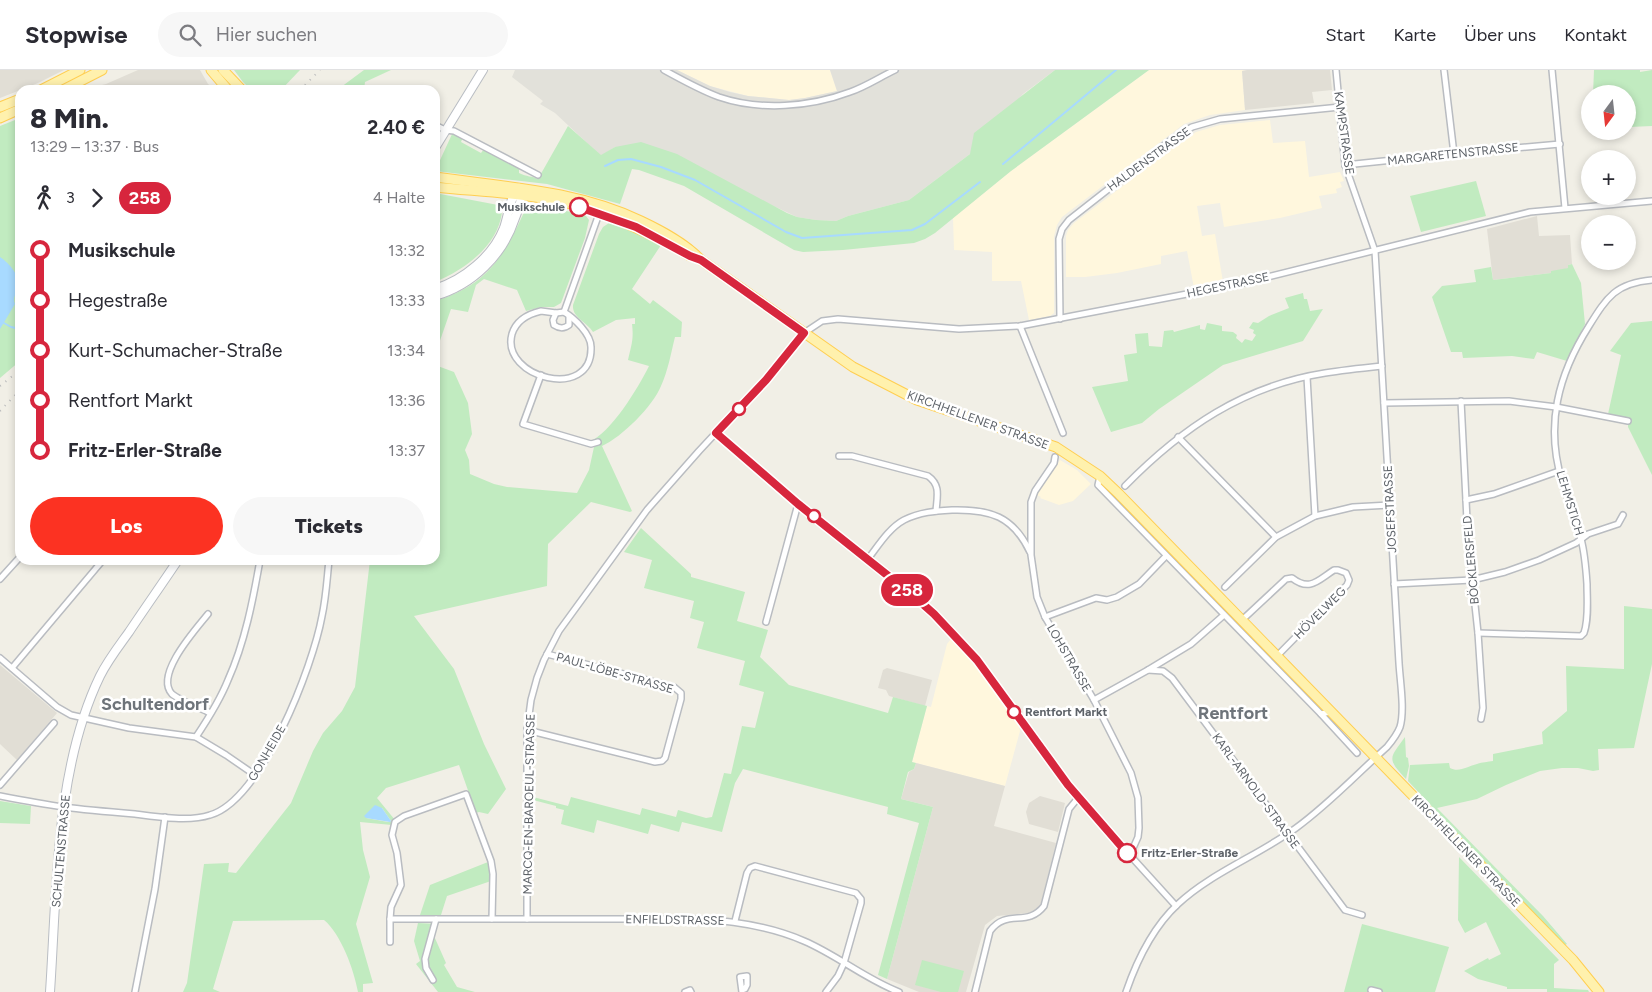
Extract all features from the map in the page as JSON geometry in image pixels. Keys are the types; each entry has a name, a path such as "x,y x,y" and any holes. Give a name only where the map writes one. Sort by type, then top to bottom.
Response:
{"main road":[{"path":"51,85 80,70"},
{"path":"73,85 102,70"},
{"path":"212,70 224,85"},
{"path":"223,70 238,85"},
{"path":"440,139 483,70"},
{"path":"0,107 15,101"},
{"path":"0,118 15,111"},
{"path":"440,182 459,189 518,193"},
{"path":"440,182 518,193"},
{"path":"440,286 468,273 488,253 504,229 518,193"},
{"path":"440,294 468,281 493,258 512,228 518,193"},
{"name":"KIRCHHELLENER STRASSE","path":"518,193 601,209 701,260 853,367 891,388 917,400 1056,447 1100,476 1573,960 1599,992"},
{"name":"SCHULTENSTRASSE","path":"50,992 63,807 71,766 84,719 105,666 175,565"}],"street":[{"path":"664,70 695,87 720,97 744,103 788,105 820,101 852,92 895,70"},
{"name":"KAMPSTRASSE","path":"1336,70 1345,165 1376,251"},
{"path":"1444,70 1454,154"},
{"path":"1552,70 1565,208"},
{"name":"HALDENSTRASSE","path":"1060,319 1059,239 1062,228 1069,220 1171,140 1192,127 1220,119 1340,107"},
{"path":"440,128 445,130 454,130 538,176"},
{"name":"MARGARETENSTRASSE","path":"1345,165 1560,144"},
{"name":"HEGESTRASSE","path":"804,333 822,321 838,319 959,329 1020,326 1240,284 1530,212 1652,200"},
{"path":"564,312 601,209"},
{"name":"JOSEFSTRASSE","path":"1126,992 1136,965 1148,941 1176,906 1197,889 1288,834 1315,814 1394,739 1400,727 1402,717 1376,251"},
{"name":"LEHMSTICH","path":"1478,634 1583,635 1585,630 1587,588 1586,564 1581,538 1559,471 1554,438 1556,407 1569,361 1600,308 1620,288 1636,281 1652,280"},
{"path":"541,311 564,312 586,332 591,344 590,358 582,372 578,376 560,380 525,368 517,361 512,352 512,336 518,323 528,316 541,311"},
{"path":"556,313 553,323 559,328 565,328 568,325 569,317"},
{"path":"1020,326 1063,433"},
{"name":"MARCQ-EN-BAROEUL-STRASSE","path":"527,919 527,730 531,700 537,678 547,654 559,631 646,510 766,380 804,333"},
{"path":"1125,486 1153,458 1178,437 1210,416 1247,397 1307,377 1382,366"},
{"path":"541,375 523,424 591,444 598,442"},
{"path":"1307,377 1315,516"},
{"name":"BÖCKLERSFELD","path":"1461,401 1466,500 1478,634 1481,719"},
{"path":"1384,403 1509,401 1556,407 1628,421"},
{"path":"716,433 798,504 916,598 963,644 1078,798 1176,906"},
{"path":"1178,437 1276,537"},
{"path":"839,456 852,456 928,476 934,481 938,490 936,511"},
{"name":"LOHSTRASSE","path":"1055,457 1054,463 1035,491 1031,502 1032,555 1037,597 1045,616 1094,700 1131,773 1136,790 1140,819 1138,837 1134,846 1127,853"},
{"path":"1466,500 1494,494 1559,471"},
{"path":"1100,476 1098,485 1357,753"},
{"path":"766,622 798,504"},
{"path":"1225,587 1276,537 1315,516 1352,507 1390,505"},
{"path":"868,559 890,532 903,521 917,514 936,511 978,510 1001,518 1011,525 1023,538 1032,555"},
{"path":"1394,584 1472,580 1539,560 1576,543 1588,534 1618,524 1623,515"},
{"path":"1045,616 1096,598 1107,600 1117,597 1138,584 1166,556"},
{"path":"0,578 15,562"},
{"path":"12,668 99,565"},
{"path":"196,737 229,679 249,614 259,565"},
{"name":"GONHEIDE","path":"0,796 63,807 165,818 206,816 216,813 234,801 267,757 290,712 307,669 322,617 328,565"},
{"name":"HÖVELWEG","path":"1241,621 1286,579 1292,578 1301,585 1306,585 1315,582 1334,570 1346,573 1349,580 1348,585 1277,656"},
{"path":"208,614 172,664 168,686 173,694 210,713"},
{"path":"1094,700 1191,644 1224,616"},
{"name":"PAUL-LÖBE-STRASSE","path":"527,730 655,762 662,761 665,758 676,717 681,693 674,687 547,654"},
{"path":"0,658 57,707 71,715 129,728 196,737 226,755 254,776"},
{"name":"KARL-ARNOLD-STRASSE","path":"1148,670 1163,671 1172,678 1345,910 1362,915"},
{"path":"1321,714 1330,712"},
{"path":"0,785 54,723"},
{"path":"390,942 392,907 401,885 397,853 392,835 395,822 404,816 466,794 491,861 493,874 492,919"},
{"path":"975,992 990,931 996,923 1005,919 1031,917 1044,906 1069,809 1078,798"},
{"path":"135,992 155,890 165,818"},
{"path":"735,921 747,873 750,868 755,866 854,891 860,897 861,904 844,964 826,992"},
{"name":"ENFIELDSTRASSE","path":"390,919 699,919 735,921 803,940 898,992"},
{"path":"433,980 426,968 425,959 436,919"},
{"path":"685,992 690,990 691,992"},
{"path":"1371,990 1379,992"}],"shaded area":[{"path":"0,70 64,70 33,85 15,85 15,92 0,98"},
{"path":"138,70 200,70 209,85 102,85"},
{"path":"515,70 677,70 710,86 730,92 748,96 789,100 837,91 830,70 1055,70 1023,94 970,154 909,200 836,221 797,217 761,200 615,147 601,156 555,113 540,104 543,101 512,77"},
{"path":"677,70 830,70 837,91 789,100 748,96 710,86"},
{"path":"1149,70 1247,70 1242,71 1245,110 1210,115 1184,124 1062,217 1057,225 1054,236 1054,313 1050,316 1029,320 1021,281 992,281 992,252 954,250 953,218 1011,171"},
{"path":"1330,70 1332,90 1312,92 1314,103 1245,110 1242,71"},
{"path":"1270,120 1273,143 1305,141 1309,177 1340,172 1344,181 1340,182 1342,187 1336,189 1337,193 1319,196 1322,208 1280,218 1224,227 1220,203 1197,206 1202,236 1215,234 1223,282 1194,288 1187,251 1161,256 1161,264 1117,273 1066,277 1066,236 1074,223 1196,132 1220,125"},
{"path":"1537,216 1539,236 1570,235 1572,264 1568,265 1569,268 1551,273 1493,280 1487,229"},
{"path":"1060,460 1077,470 1091,484 1073,501 1059,505 1036,495"},
{"path":"951,639 976,661 1018,723 1020,731 1005,786 912,762 927,706 931,707 947,644"},
{"path":"0,665 57,713 17,760 0,744"},
{"path":"887,668 932,680 925,706 889,696 886,690 878,688 883,670"},
{"path":"916,763 1005,786 994,826 1056,843 1041,903 1037,909 1029,913 997,916 985,925 966,992 919,992 887,979 933,807 901,799 909,772 914,769"},
{"path":"1040,796 1065,803 1058,832 1029,824 1026,812 1029,803"}],"green space":[{"path":"234,70 300,70 286,85 246,85"},
{"path":"364,70 391,70 365,82 365,85 344,85"},
{"path":"1055,70 1149,70 1011,171 935,233 914,243 843,250 803,252 794,250 684,186 639,170 632,169 620,204 547,184 440,172 440,160 453,132 463,137 461,142 481,153 484,149 519,168 519,173 538,179 568,126 601,155 615,147 641,142 677,154 787,213 797,217 836,221 909,200 970,154 974,133"},
{"path":"1594,70 1640,70 1640,72 1652,70 1652,126 1636,127 1636,85 1593,85"},
{"path":"15,120 15,365 0,378 0,126"},
{"path":"1476,181 1486,216 1421,232 1410,196"},
{"path":"440,194 498,205 502,212 499,224 487,246 468,264 440,280"},
{"path":"543,205 586,216 589,220 585,238 561,303 554,307 541,307 526,311 517,290 484,279 476,285 468,312 451,309 440,341 440,299 454,294 482,277 511,239 527,206"},
{"path":"609,223 638,233 661,245 632,289 650,304 653,300 682,322 681,337 675,337 666,374 657,394 636,420 619,436 602,446 632,511 591,502 548,544 547,586 414,616 454,669 484,744 506,789 488,814 476,813 459,765 386,788 377,798 395,820 392,825 360,822 363,850 370,877 356,924 373,983 363,984 363,992 358,992 346,953 336,934 324,920 233,921 213,989 220,992 183,992 187,983 204,864 229,863 228,872 236,873 291,803 313,751 323,733 342,711 355,687 369,565 440,565 440,367 454,372 468,403 472,434 465,450 469,460 470,474 507,487 577,493 589,470 594,447 589,442 615,420 649,366 628,360 632,339 632,324 635,324 635,318 616,320 593,332 577,316 573,309 603,227","holes":["382,808 391,821 366,818"]},
{"path":"1572,264 1581,283 1585,324 1567,361 1537,352 1534,359 1512,356 1463,358 1462,352 1451,352 1432,297 1442,286 1476,282 1474,270 1491,267 1493,280 1551,273 1551,271 1568,268 1568,265"},
{"path":"1303,293 1304,299 1307,299 1310,311 1323,309 1303,341 1223,365 1142,423 1111,432 1092,387 1128,381 1124,355 1137,353 1135,334 1148,333 1149,346 1162,347 1164,331 1173,330 1174,332 1200,325 1200,329 1205,330 1207,323 1222,326 1222,331 1233,332 1242,343 1245,339 1252,341 1256,335 1253,333 1254,330 1249,328 1253,322 1258,323 1269,316 1289,308 1285,298"},
{"path":"1652,321 1652,475 1628,427 1628,418 1608,414 1621,355 1610,351 1631,323"},
{"path":"641,528 691,574 691,577 745,592 737,621 768,630 760,657 789,685 888,713 893,697 927,706 912,762 916,763 914,769 908,772 901,799 933,807 887,979 878,975 919,823 887,814 888,807 743,769 735,783 722,832 682,822 679,832 651,824 648,834 597,820 594,833 561,824 564,810 533,800 533,797 568,806 571,797 640,815 642,808 676,817 678,810 706,818 712,817 724,773 731,774 742,726 755,728 764,692 739,685 745,661 697,648 704,622 690,618 694,601 644,588 652,560 624,552"},
{"path":"1624,606 1652,609 1652,664 1634,748 1598,749 1599,770 1562,768 1540,771 1477,799 1437,808 1543,916 1567,944 1565,945 1408,781 1410,765 1449,763 1450,768 1460,769 1493,761 1493,754 1543,744 1542,732 1567,711 1566,666 1624,669"},
{"path":"1405,737 1406,757 1408,758 1409,766 1406,779 1395,767 1392,758"},
{"path":"0,801 31,806 30,824 0,823"},
{"path":"1459,857 1559,960 1554,964 1554,988 1588,990 1589,992 1547,992 1547,989 1507,989 1507,987 1478,979 1464,971 1488,958 1489,960 1501,954 1486,922 1465,933 1458,920"},
{"path":"488,862 491,881 447,896 441,915 420,915 430,885"},
{"path":"418,923 438,924 434,936 446,963 444,965 457,987 475,992 438,992 416,964 420,961 414,941"},
{"path":"1362,924 1449,947 1435,992 1344,992"},
{"path":"922,960 964,971 958,992 941,992 915,985"}],"water":[{"path":"0,257 15,273 15,304 0,329"},
{"path":"375,805 382,808 390,822 364,816"}],"waterway":[{"path":"1003,164 1116,70"},
{"path":"605,166 618,160 631,159 661,167 695,180 786,232 802,238 912,230 925,224 980,182"},
{"path":"4,323 15,328"}],"railway":[{"path":"305,85 320,70"},
{"path":"0,386 15,374"},
{"path":"0,411 15,395"}],"bus line":[{"name":"258","path":"579,207 636,227 701,260 804,333 766,380 716,433 786,494 934,614 977,660 1078,798 1127,853"}],"place":[{"name":"Musikschule","path":"579,207"},
{"name":"Rentfort Markt","path":"1014,712"},
{"name":"Fritz-Erler-Straße","path":"1127,853"}],"district":[{"name":"Schultendorf","path":"155,704"},
{"name":"Rentfort","path":"1233,713"}]}
